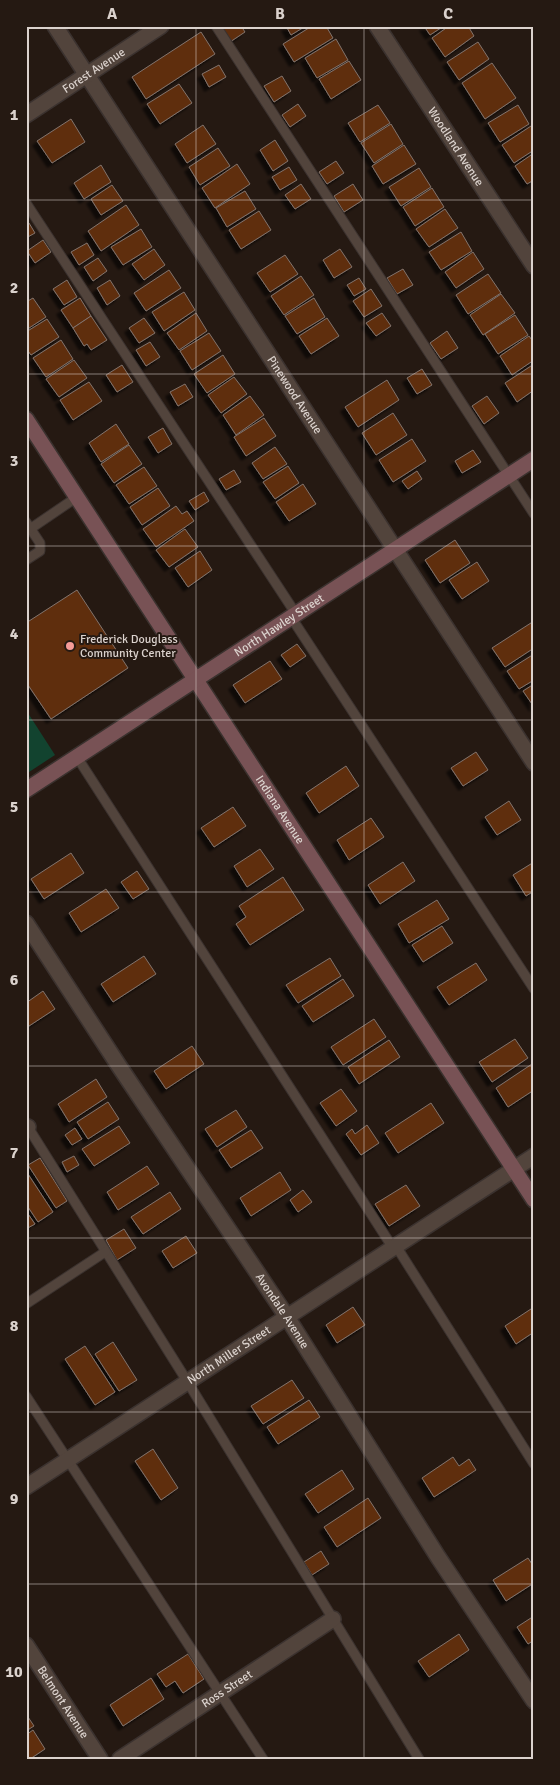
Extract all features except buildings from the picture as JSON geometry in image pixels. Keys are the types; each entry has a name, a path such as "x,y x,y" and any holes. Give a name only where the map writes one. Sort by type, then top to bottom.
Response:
{"street":[{"name":"Pinewood Avenue","path":"55,26 534,763"},
{"name":"Forest Avenue","path":"26,115 160,26"},
{"name":"Woodland Avenue","path":"377,26 534,266"},
{"name":"Indiana Avenue","path":"26,419 534,1200"},
{"name":"North Hawley Street","path":"26,790 534,459"},
{"name":"Avondale Avenue","path":"26,923 287,1317 438,1557 534,1701"},
{"name":"North Miller Street","path":"26,1487 534,1156"},
{"name":"Ross Street","path":"120,1759 333,1619"},
{"name":"Belmont Avenue","path":"26,1645 31,1663 100,1759"}],"lane":[{"path":"216,26 534,514"},
{"path":"26,203 534,990"},
{"path":"26,560 40,551 40,543 28,526 77,497"},
{"path":"77,757 534,1464"},
{"path":"27,1126 187,1381 419,1759"},
{"path":"26,1304 105,1252"},
{"path":"26,1396 264,1759"}],"green space":[{"path":"26,710 55,755 26,774"}],"place":[{"name":"Frederick Douglass Community Center","path":"70,646"}]}
